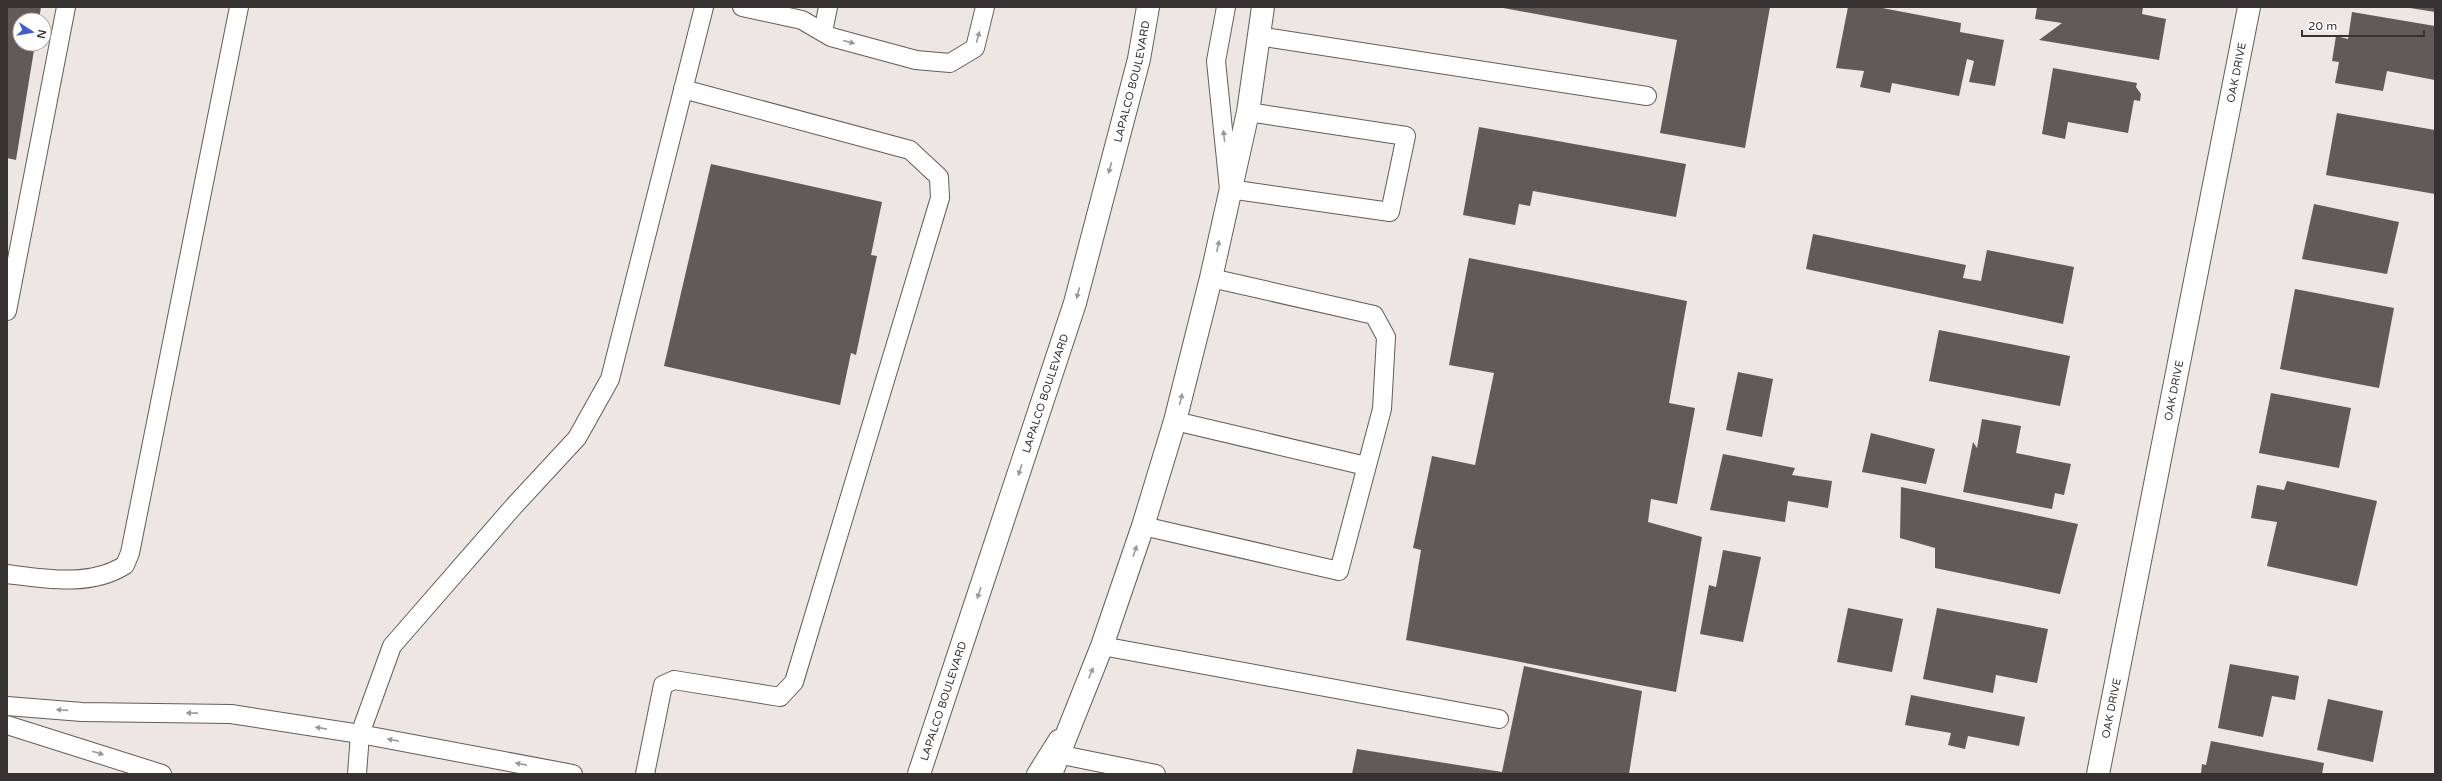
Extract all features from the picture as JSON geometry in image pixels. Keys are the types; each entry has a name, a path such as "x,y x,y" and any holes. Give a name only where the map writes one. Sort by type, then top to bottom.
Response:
{"main road":[{"name":"LAPALCO BOULEVARD","path":"919,774 1075,304 1139,59 1148,7"},
{"path":"1054,764 1102,646 1143,526 1175,421 1211,278 1248,112 1263,7"},
{"name":"OAK DRIVE","path":"2098,774 2249,7"}],"lane":[{"path":"7,312 66,7"},
{"path":"7,574 41,578 100,578 125,565 131,545 239,7"},
{"path":"357,774 360,734 392,646 514,506 576,438 610,379 704,7"},
{"path":"742,7 802,20 831,37 916,60 950,63 975,48 985,7"},
{"path":"823,32 828,7"},
{"path":"1226,7 1216,61 1230,189 1390,212 1406,136 1248,112"},
{"path":"1258,36 1647,96"},
{"path":"645,774 663,685 674,680 780,698 794,682 940,198 939,178 910,150 683,89"},
{"path":"1143,526 1339,571 1382,409 1386,337 1374,315 1211,278"},
{"path":"1175,421 1366,466"},
{"path":"1102,646 1499,719"},
{"path":"1036,774 1078,705"},
{"path":"7,706 82,712 230,714 360,734 573,774"},
{"path":"7,724 162,774"},
{"path":"1054,764 1156,774"}],"building":[{"path":"7,7 41,7 40,12 12,12 12,52 34,52 16,160 7,158"},
{"path":"1498,7 1770,7 1745,148 1660,133 1677,40"},
{"path":"1848,7 1877,7 1961,23 1960,32 2004,40 1995,86 1969,82 1974,61 1967,59 1959,96 1892,83 1890,93 1860,87 1864,71 1836,68"},
{"path":"2037,7 2143,7 2142,14 2166,19 2159,60 2039,40 2062,23 2035,19"},
{"path":"2410,7 2435,7 2435,12 2410,8"},
{"path":"2352,12 2435,26 2435,80 2387,71 2383,91 2335,83 2339,62 2332,61 2336,36 2348,39"},
{"path":"2053,68 2137,83 2136,87 2141,94 2140,101 2134,100 2128,133 2068,122 2065,139 2042,134"},
{"path":"2337,113 2435,130 2435,194 2326,175"},
{"path":"1479,127 1686,164 1676,217 1533,191 1530,206 1519,204 1515,225 1463,215"},
{"path":"711,164 882,202 871,255 877,256 856,355 851,353 840,405 664,366"},
{"path":"2314,204 2399,222 2387,274 2302,259"},
{"path":"1813,234 1966,265 1963,278 1981,281 1987,250 2074,267 2063,324 1806,269"},
{"path":"1469,258 1687,301 1669,403 1695,408 1677,504 1651,499 1648,522 1702,537 1676,692 1406,640 1421,550 1413,548 1432,456 1475,465 1494,373 1449,365"},
{"path":"2295,289 2394,308 2379,388 2280,369"},
{"path":"1939,330 2070,356 2060,406 1929,381"},
{"path":"1738,372 1773,379 1762,437 1726,430"},
{"path":"2271,393 2351,408 2339,468 2259,453"},
{"path":"1982,419 2021,426 2016,453 2071,464 2064,495 2055,493 2052,509 1963,492 1973,442 1977,448"},
{"path":"1871,433 1935,449 1926,484 1862,472"},
{"path":"1723,454 1795,468 1792,475 1832,481 1828,508 1788,501 1785,522 1710,510"},
{"path":"2287,481 2377,501 2357,586 2267,566 2277,522 2251,518 2257,485 2284,490"},
{"path":"1901,487 2078,524 2060,594 1935,568 1935,548 1900,538"},
{"path":"1723,550 1761,557 1743,642 1700,634 1709,585 1716,587"},
{"path":"1848,608 1903,619 1892,672 1837,662"},
{"path":"1937,608 2048,629 2037,683 1996,675 1993,693 1923,679"},
{"path":"2230,664 2299,676 2295,700 2272,696 2263,737 2218,728"},
{"path":"1524,666 1642,691 1629,774 1352,774 1357,749 1502,772"},
{"path":"1911,695 2025,717 2019,746 1968,736 1965,749 1948,745 1951,733 1905,725"},
{"path":"2328,699 2383,711 2373,762 2317,750"},
{"path":"2211,741 2324,763 2322,774 2201,774 2202,764 2206,765"}]}
